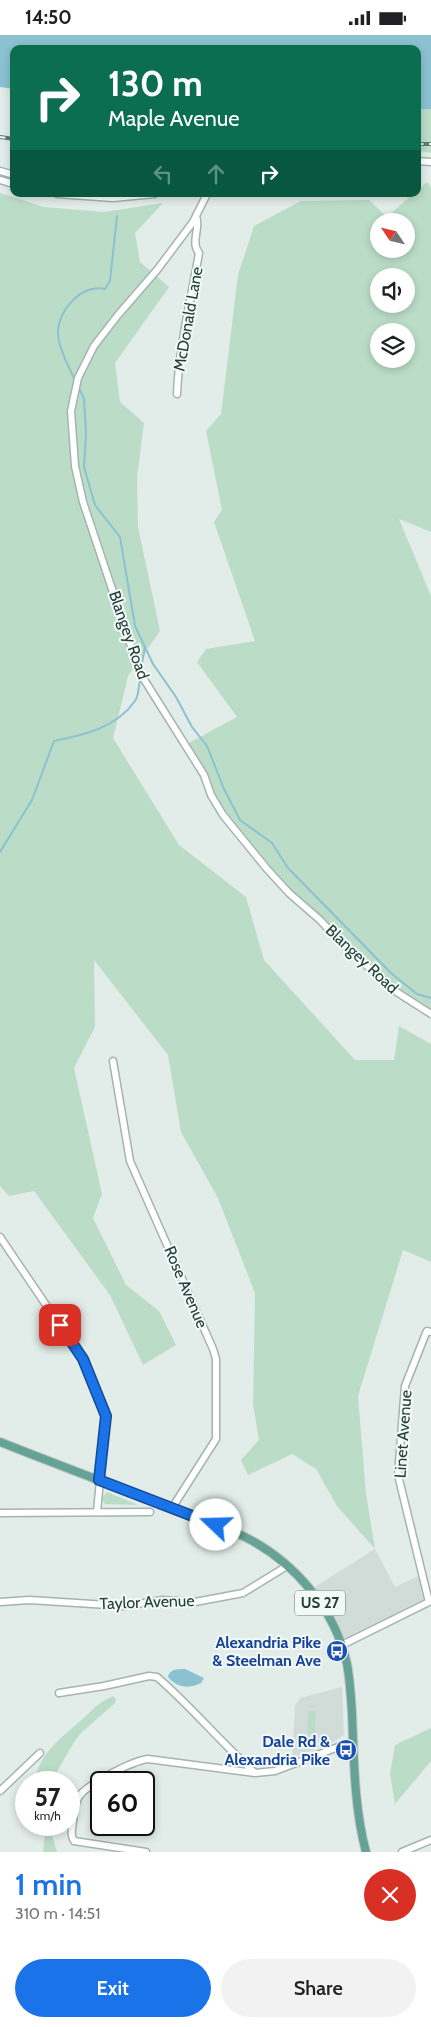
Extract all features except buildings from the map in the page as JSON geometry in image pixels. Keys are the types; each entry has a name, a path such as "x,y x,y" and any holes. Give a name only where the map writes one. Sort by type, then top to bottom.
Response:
{"main road":[{"name":"US 27","path":"0,1442 244,1537 270,1553 297,1575 324,1608 342,1645 351,1693 358,1817 366,1852"}],"street":[{"path":"99,197 124,197"},
{"name":"Blangey Road","path":"206,197 196,216 157,270 94,346 78,378 71,411 74,458 82,502 140,673 204,775 211,795 223,815 289,893 320,920 340,942 394,991 431,1014"},
{"name":"McDonald Lane","path":"177,394 180,346 185,330 199,253 196,250 195,241 198,229 196,216"},
{"name":"Rose Avenue","path":"113,1061 130,1161 216,1359 216,1439 172,1508"},
{"path":"0,1237 80,1355 106,1416 97,1512"},
{"name":"Linet Avenue","path":"430,1601 398,1475 405,1386 426,1333 427,1331 431,1332"},
{"path":"0,1513 150,1512"},
{"name":"Taylor Avenue","path":"0,1602 29,1600 124,1606 163,1600 196,1602 243,1593 286,1566"},
{"path":"342,1645 430,1601"},
{"path":"59,1693 149,1675 157,1677 255,1773"},
{"path":"146,1852 76,1842 72,1839 75,1807 79,1796 93,1785 137,1761 152,1758 255,1773 275,1771 354,1741"},
{"path":"0,1791 40,1753"},
{"path":"402,1852 431,1840"}],"shaded area":[{"path":"375,1549 395,1587 421,1575 429,1602 342,1645 310,1590"},
{"path":"342,1687 344,1735 331,1743 292,1758 295,1706 300,1698"}],"green space":[{"path":"421,109 431,109 431,153 421,151"},
{"path":"427,182 431,187 431,532 399,519 431,596 431,1014 412,1003 289,893 232,828 185,745 237,717 197,662 206,649 255,641 214,522 222,510 206,431 221,414 238,275 254,226 301,201 369,200 383,213 370,213 370,258 415,258 415,213 392,213 410,197 421,197 421,187"},
{"path":"0,193 44,207 104,212 163,203 135,233 140,262 169,287 115,363 120,402 144,423 137,477 138,527 160,631 128,676 113,738 179,845 246,897 264,960 355,1060 394,1060 399,1026 431,1044 431,1262 403,1250 358,1396 366,1494 375,1549 337,1506 316,1469 292,1454 248,1475 241,1460 259,1440 253,1404 255,1293 218,1198 181,1132 168,1055 94,960 95,1027 74,1068 102,1194 93,1218 126,1285 159,1311 176,1345 143,1365 110,1295 34,1191 9,1196 0,1186"},
{"path":"107,1492 138,1505 105,1504 101,1499"},
{"path":"113,1696 116,1699 115,1703 81,1733 57,1771 37,1771 55,1744"},
{"path":"308,1711 316,1711 315,1734 307,1734"},
{"path":"431,1728 431,1761 395,1804 390,1774 395,1745"},
{"path":"45,1836 52,1836 57,1852 43,1852"}],"water":[{"path":"0,35 431,35 431,109 421,109 421,45 10,45 10,88 0,87"},
{"path":"185,1669 204,1678 201,1683 188,1687 175,1683 168,1677 172,1671"}],"waterway":[{"path":"74,378 60,344 59,325 66,308 72,301 88,290 96,288 105,289 110,281 117,216"},
{"path":"80,390 84,399 86,433 84,467 95,505 120,537 135,626 153,664 176,697 192,727 207,746 224,789 240,820 272,843 288,868 392,974 417,994 431,998"},
{"path":"141,668 145,648"},
{"path":"0,852 32,800 54,741 88,733 119,718 135,701 140,678"}],"railway":[{"path":"0,137 10,138"},
{"path":"421,144 431,144"}],"place":[{"name":"Alexandria Pike & Steelman Ave","path":"337,1651"},
{"name":"Dale Rd & Alexandria Pike","path":"346,1750"}],"route":[{"path":"60,1325 83,1359 106,1416 99,1480 216,1525"}]}
